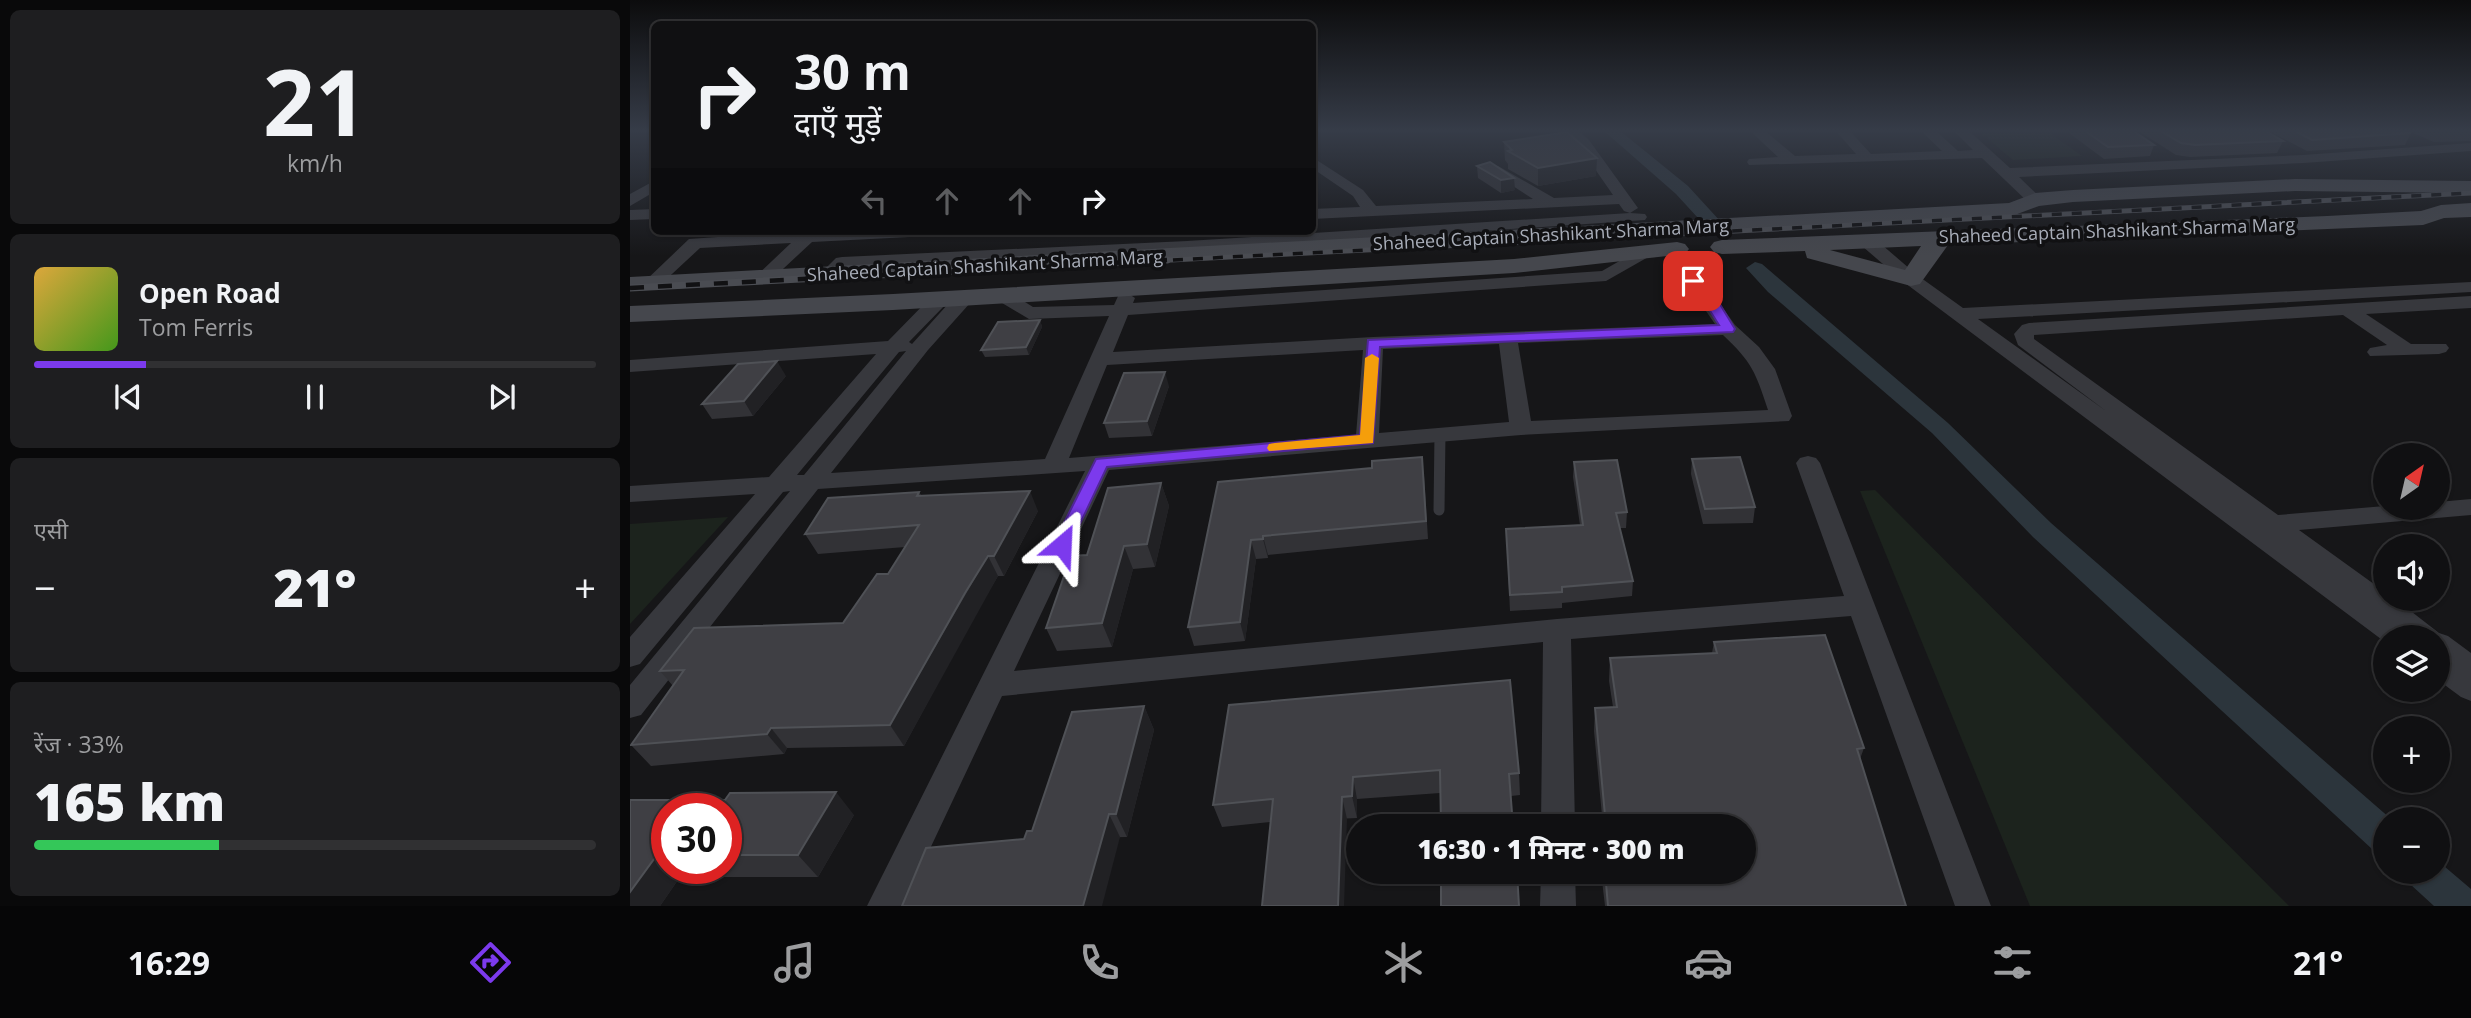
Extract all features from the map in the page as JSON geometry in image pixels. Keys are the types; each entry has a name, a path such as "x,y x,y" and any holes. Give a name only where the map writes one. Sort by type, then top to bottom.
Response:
{"main road":[{"name":"Shaheed Captain Shashikant Sharma Marg","path":"1681,242 1731,225 2012,209 2035,200 2295,185 2471,187"},
{"name":"Shaheed Captain Shashikant Sharma Marg","path":"650,283 829,274 904,265 1386,238 1504,238 1645,233 1681,242 1767,245 2423,218 2441,212 2471,210"},
{"path":"2423,218 2471,222"},
{"name":"Shaheed Captain Shashikant Sharma Marg","path":"630,313 1003,296 1125,299 1388,273 1514,266 1645,233"},
{"path":"1767,245 1912,279 1929,251 1944,237"},
{"path":"1386,238 1415,253 1418,259 1388,273"},
{"path":"1504,238 1491,244 1486,253 1498,261 1514,266"},
{"path":"893,302 855,295 828,295 823,290 829,284 842,279 904,265"},
{"path":"630,313 664,304 768,298 783,292 789,285 780,282 650,283"}],"street":[{"path":"1328,172 1358,193 1371,211"},
{"path":"1502,172 1550,202"},
{"path":"1604,172 1645,233"},
{"path":"2008,173 2023,172"},
{"path":"2008,173 2035,200"},
{"path":"630,201 651,188"},
{"path":"1316,214 1622,199"},
{"path":"1531,203 1540,223"},
{"path":"1459,207 1469,227"},
{"path":"1386,238 1391,210"},
{"path":"630,215 651,214"},
{"path":"1316,234 1386,238 1469,227 1540,223 1645,233"},
{"path":"1054,465 1125,299 1606,276 1645,233"},
{"path":"650,283 704,235"},
{"path":"695,243 798,235"},
{"path":"763,278 810,235"},
{"path":"904,265 919,235"},
{"path":"1073,252 1086,235"},
{"path":"904,265 1224,237 1281,235"},
{"path":"630,494 1101,463 1521,428 1781,416 1765,369 1752,351 1728,329 1681,242"},
{"path":"1868,242 1912,279 1961,314 2260,525 2409,625"},
{"path":"1961,314 2471,287"},
{"path":"630,706 921,346 952,299"},
{"path":"630,656 894,346 952,299"},
{"path":"2384,625 2025,341 2024,334 2029,329 2471,302"},
{"path":"2349,311 2407,350"},
{"path":"1100,359 1373,343 1728,329"},
{"path":"1508,339 1521,428"},
{"path":"1367,440 1373,343"},
{"path":"630,366 921,346"},
{"path":"2377,352 2439,348"},
{"path":"885,906 1101,463"},
{"path":"1808,463 1973,906"},
{"path":"2260,525 2471,507"},
{"path":"995,685 1558,630 1860,605"},
{"path":"1558,630 1558,814"},
{"path":"2450,653 2471,668"},
{"path":"2450,674 2471,689"},
{"path":"1558,884 1558,906"}],"lane":[{"path":"1439,510 1440,434"}],"shaded area":[{"path":"1875,490 2289,906 2030,906 1860,491"},
{"path":"728,517 630,624 630,524"}],"building":[{"path":"1488,172 1505,172 1514,178 1501,180"},
{"path":"1040,320 1026,347 981,350 998,322"},
{"path":"777,361 744,401 702,404 738,364"},
{"path":"1165,372 1147,421 1104,423 1124,373"},
{"path":"1422,457 1426,521 1263,536 1263,539 1251,540 1240,622 1188,627 1218,482 1372,468 1372,461"},
{"path":"1740,457 1755,507 1705,509 1692,459"},
{"path":"1617,460 1627,512 1616,513 1633,581 1562,587 1562,592 1510,595 1506,529 1583,525 1574,462"},
{"path":"1161,483 1147,544 1124,546 1102,623 1046,628 1071,556 1087,555 1108,488"},
{"path":"1030,491 994,556 988,556 965,593 890,725 771,728 767,734 631,745 684,670 660,671 694,628 843,623 877,574 888,574 919,525 805,534 828,498 919,492 917,496"},
{"path":"1825,635 1864,748 1857,749 1906,906 1608,906 1606,884 1756,884 1756,814 1605,814 1595,708 1617,707 1610,658 1717,653 1714,642"},
{"path":"1510,680 1519,773 1509,774 1512,814 1441,814 1440,770 1353,777 1352,796 1342,797 1338,906 1262,906 1273,799 1213,805 1229,705"},
{"path":"1144,706 1116,814 1109,814 1083,906 902,906 926,848 1024,839 1027,831 1032,831 1072,712"},
{"path":"836,792 798,855 742,855 742,793 730,793"},
{"path":"630,800 651,800 651,863 630,892"},
{"path":"1441,884 1518,884 1519,906 1441,906"}],"waterway":[{"path":"1661,172 1682,190 1715,226"},
{"path":"1755,268 1940,428 2042,530 2373,826"},
{"path":"2437,884 2462,906"}],"railway":[{"path":"1133,262 2471,193"},
{"path":"630,288 1167,260"}],"slow traffic":[{"path":"1275,448 1367,440 1372,358"}],"route":[{"path":"1062,545 1101,463 1367,440 1373,343 1728,329 1713,304 1693,281"}]}
